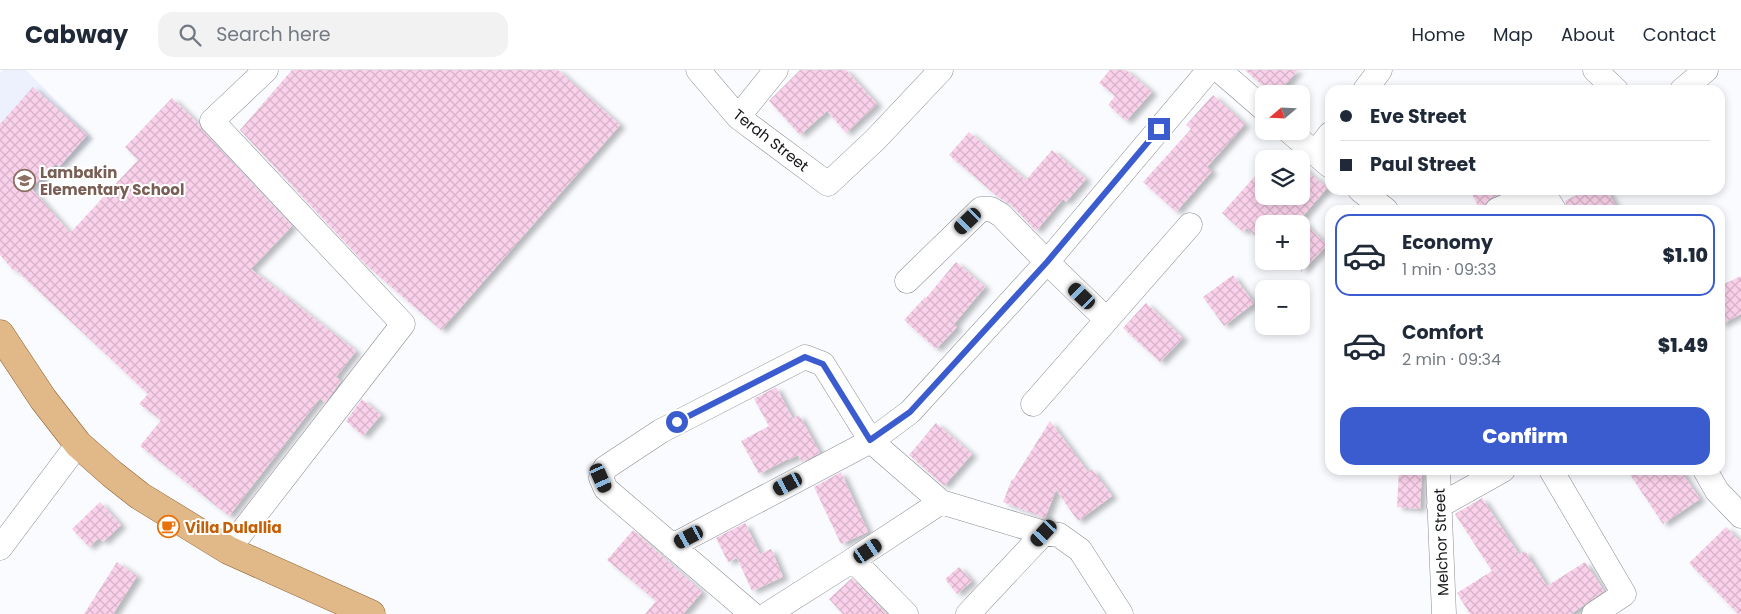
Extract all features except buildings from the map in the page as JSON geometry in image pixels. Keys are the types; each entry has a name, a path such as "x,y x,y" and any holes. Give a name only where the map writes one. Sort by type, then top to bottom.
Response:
{"main road":[{"path":"0,334 42,399 78,444 140,496 228,550 359,611"}],"street":[{"path":"228,550 403,324 212,121 266,70"},
{"name":"Terah Street","path":"698,70 738,117 828,184 876,139 942,70"},
{"path":"738,117 776,70"},
{"path":"672,546 870,440 910,412 1047,262 1209,70"},
{"path":"1218,70 1255,102"},
{"path":"1369,85 1380,70"},
{"path":"1594,70 1610,85"},
{"path":"1688,85 1706,70"},
{"path":"1299,140 1322,160"},
{"path":"1366,195 1380,205"},
{"path":"1508,205 1532,195"},
{"path":"907,281 980,209 991,209 1001,215 1106,319"},
{"path":"1033,404 1190,225"},
{"path":"752,614 606,489 601,478 605,468 661,431 805,357 823,364 870,440 941,502 1044,533 1059,535 1080,550 1121,614"},
{"path":"0,548 11,516 78,444"},
{"name":"Melchor Street","path":"1438,475 1444,614"},
{"path":"1440,506 1494,475"},
{"path":"1554,475 1624,594 1594,614"},
{"path":"1707,475 1717,491 1741,516"},
{"path":"768,614 941,502"},
{"path":"968,614 1044,533"},
{"path":"853,560 906,614"}],"shaded area":[{"name":"Lambakin Elementary School","path":"3,70 26,70 94,139 0,223 0,73"}],"place":[{"name":"Lambakin Elementary School","path":"24,181"},
{"name":"Villa Dulallia","path":"169,527"}],"route":[{"path":"677,422 805,357 823,364 870,440 910,412 1047,262 1159,129"}]}
